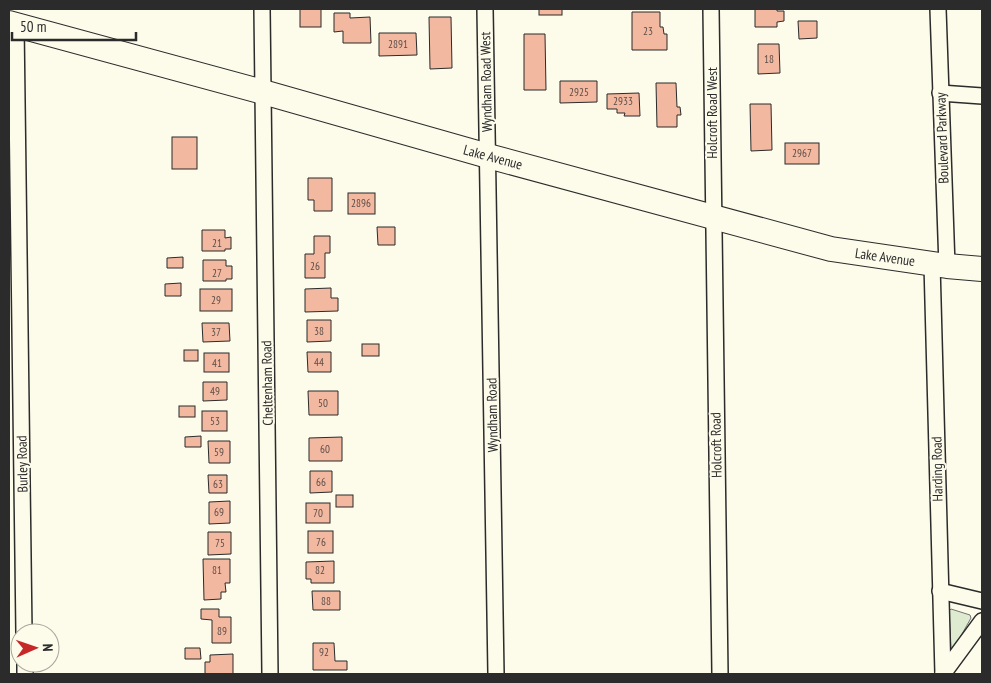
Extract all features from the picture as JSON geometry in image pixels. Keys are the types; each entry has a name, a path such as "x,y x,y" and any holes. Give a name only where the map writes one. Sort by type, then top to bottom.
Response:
{"main road":[{"name":"Lake Avenue","path":"12,24 831,250 982,270"}],"street":[{"name":"Cheltenham Road","path":"262,9 270,674"},
{"name":"Wyndham Road West","path":"485,9 488,156"},
{"name":"Holcroft Road West","path":"711,9 713,216"},
{"name":"Boulevard Parkway","path":"938,9 940,265"},
{"name":"Burley Road","path":"12,24 24,623"},
{"path":"940,93 982,96"},
{"name":"Wyndham Road","path":"488,156 496,674"},
{"name":"Holcroft Road","path":"713,216 720,674"},
{"name":"Harding Road","path":"940,265 940,592 943,674"},
{"path":"940,592 982,601"},
{"path":"943,674 982,621"}],"green space":[{"path":"951,609 970,615 971,618 951,651 949,611"}],"building":[{"path":"300,9 321,9 321,27 300,27"},
{"path":"539,9 562,9 562,15 539,15"},
{"path":"755,9 777,9 777,11 784,11 784,21 777,22 777,27 755,27"},
{"path":"632,12 660,12 660,27 663,27 664,34 667,34 667,50 632,50"},
{"path":"334,13 350,13 350,18 370,17 371,43 343,43 343,31 334,32"},
{"path":"429,17 451,17 452,68 430,69"},
{"path":"798,21 817,21 817,38 799,39"},
{"path":"379,33 416,33 417,55 379,56"},
{"path":"524,34 545,34 546,90 524,90"},
{"path":"758,44 779,44 780,73 758,74"},
{"path":"560,81 597,81 597,102 560,103"},
{"path":"656,83 676,83 677,107 680,107 681,115 677,115 677,127 657,127"},
{"path":"639,93 640,116 624,116 625,113 617,113 617,109 607,109 607,94"},
{"path":"750,104 771,104 772,150 751,151"},
{"path":"172,137 197,137 197,169 172,169"},
{"path":"785,143 819,143 819,164 785,164"},
{"path":"308,178 332,178 332,211 314,211 314,200 308,200"},
{"path":"348,193 375,193 375,214 348,214"},
{"path":"377,227 395,227 395,245 378,245"},
{"path":"202,230 225,230 225,238 231,237 231,249 225,249 225,251 202,251"},
{"path":"314,236 330,236 330,253 325,253 325,278 305,278 305,254 314,254"},
{"path":"183,257 183,268 167,268 167,258"},
{"path":"203,260 226,260 226,266 232,266 232,279 226,279 226,281 203,281"},
{"path":"181,283 181,296 165,296 165,284"},
{"path":"331,288 331,298 338,298 338,311 305,312 305,289"},
{"path":"200,289 232,289 232,311 200,311"},
{"path":"307,320 331,320 331,341 307,342"},
{"path":"202,323 229,323 230,341 203,342"},
{"path":"362,344 379,344 379,356 362,356"},
{"path":"184,350 198,350 198,361 184,361"},
{"path":"307,352 331,352 331,372 308,372"},
{"path":"204,353 229,353 229,372 204,372"},
{"path":"203,382 227,382 227,400 203,401"},
{"path":"308,391 338,391 338,415 309,415"},
{"path":"179,406 195,406 195,417 179,417"},
{"path":"202,411 227,411 227,431 202,431"},
{"path":"201,436 201,447 185,447 185,437"},
{"path":"342,437 342,461 309,461 309,438"},
{"path":"208,441 230,441 230,463 209,463"},
{"path":"310,471 332,471 332,492 310,493"},
{"path":"208,475 227,475 227,493 209,493"},
{"path":"336,495 353,495 353,507 336,507"},
{"path":"230,501 230,523 209,524 209,502"},
{"path":"306,503 330,503 330,523 306,523"},
{"path":"308,531 333,531 333,553 308,553"},
{"path":"208,532 231,532 231,554 208,555"},
{"path":"203,559 230,559 230,583 225,583 226,592 221,592 221,599 204,600"},
{"path":"334,561 334,583 311,583 311,579 306,579 306,562"},
{"path":"312,591 340,591 340,610 313,610"},
{"path":"201,609 219,609 219,617 231,617 231,643 212,643 212,620 201,619"},
{"path":"313,643 334,643 335,661 347,661 347,670 313,670"},
{"path":"185,648 200,648 201,659 185,659"},
{"path":"233,654 233,674 205,674 205,662 210,662 210,655"}]}
